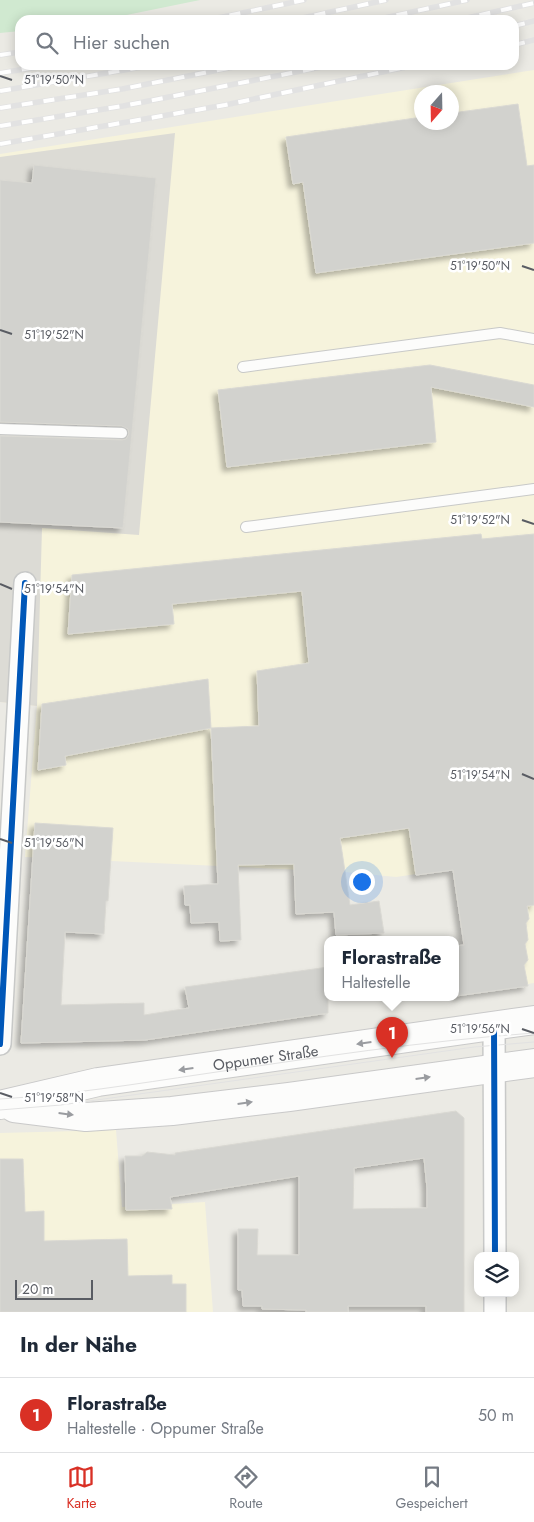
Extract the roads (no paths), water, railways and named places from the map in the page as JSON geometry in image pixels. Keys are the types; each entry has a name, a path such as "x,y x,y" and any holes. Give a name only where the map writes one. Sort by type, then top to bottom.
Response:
{"main road":[{"name":"Oppumer Straße","path":"0,1105 98,1082 534,1020"},
{"name":"Oppumer Straße","path":"0,1105 86,1117 172,1111 289,1097 534,1063"}],"street":[{"path":"0,1044 25,583"},
{"path":"494,1025 495,1252"},
{"path":"495,1297 495,1312"}],"lane":[{"path":"243,367 500,333 534,339"},
{"path":"0,429 122,433"},
{"path":"246,527 534,489"}],"tram line":[{"path":"0,1099 102,1089 409,1045 534,1033"},
{"path":"0,1110 61,1105 474,1047 534,1042"}],"railway":[{"path":"232,15 304,0"},
{"path":"316,15 386,0"},
{"path":"398,15 467,0"},
{"path":"480,15 534,3"},
{"path":"519,25 534,21"},
{"path":"519,44 534,40"},
{"path":"0,55 15,53"},
{"path":"0,73 19,70"},
{"path":"0,91 124,70"},
{"path":"0,108 122,89 219,70"},
{"path":"0,126 123,106 307,70"},
{"path":"0,144 225,105 392,70"}],"place":[{"name":"Florastraße","path":"392,1058"}]}
